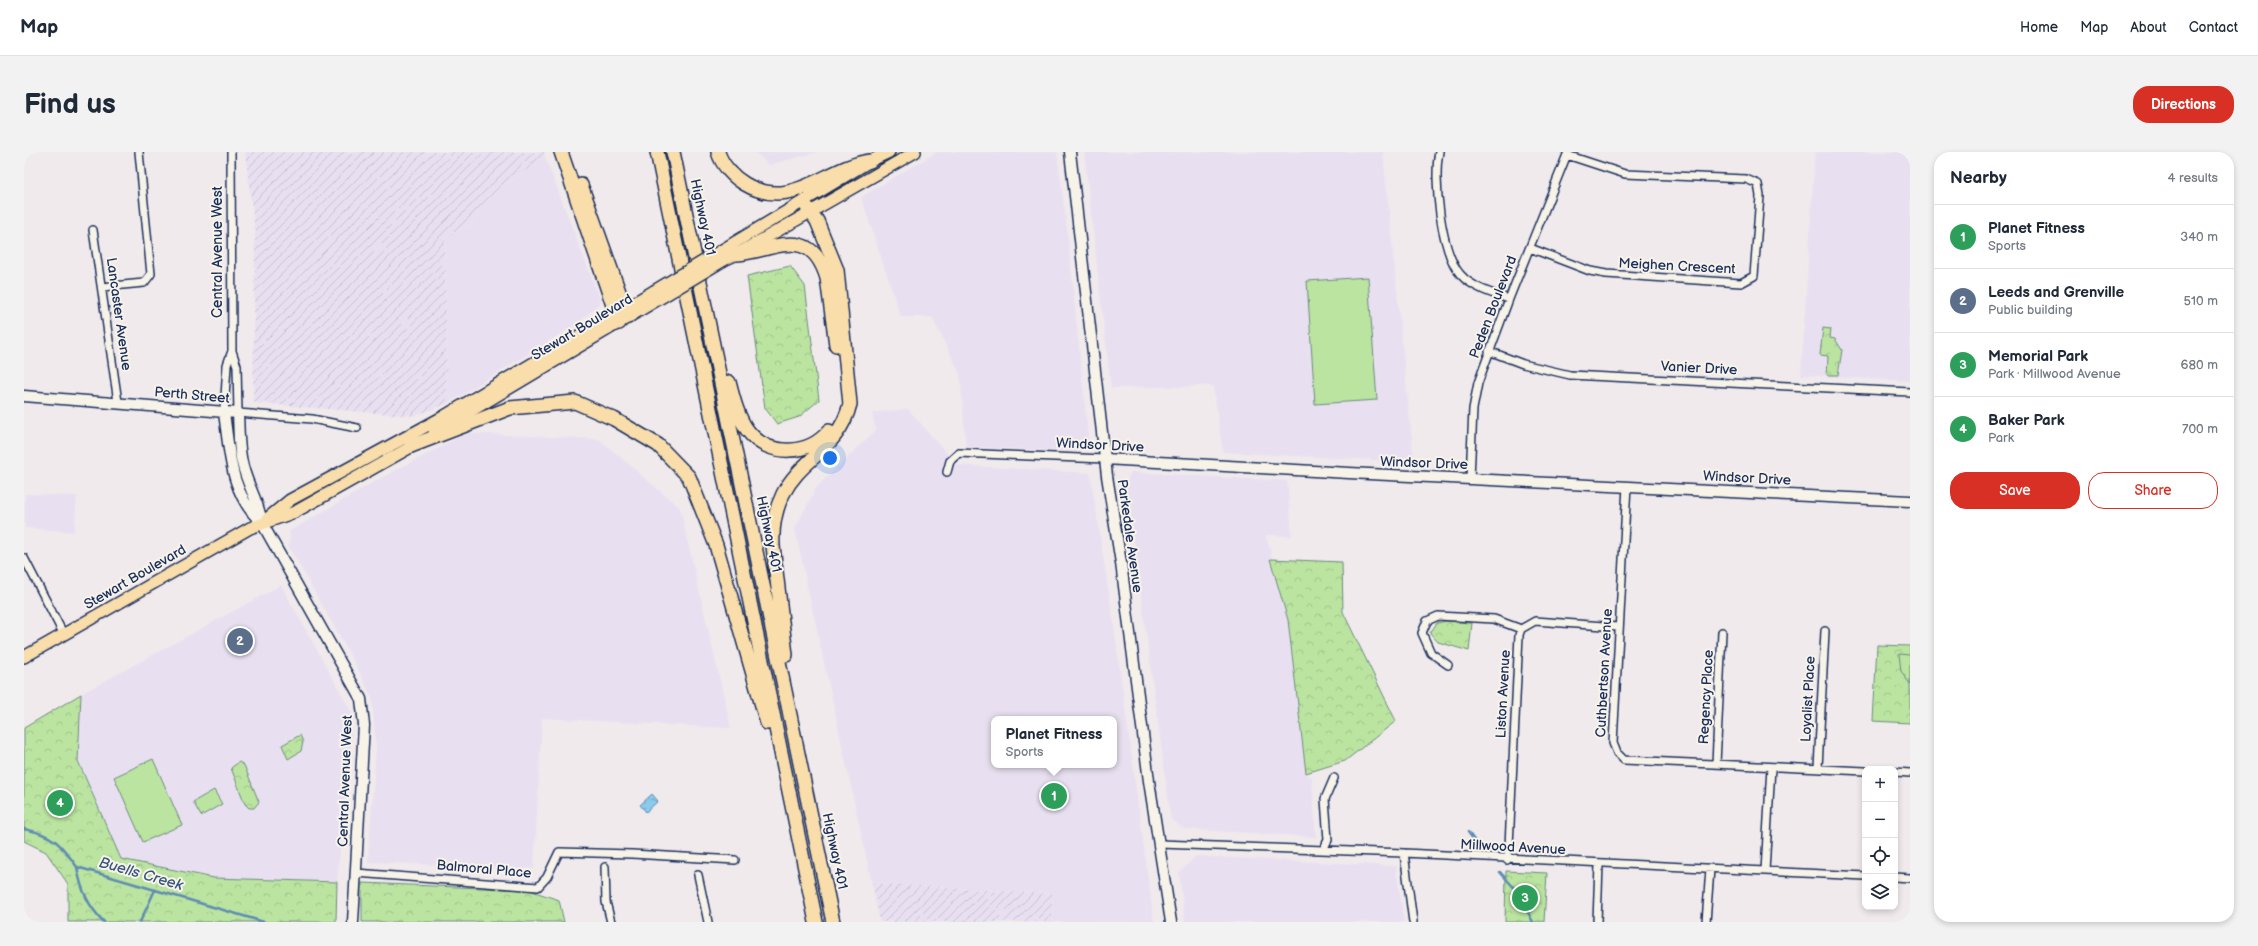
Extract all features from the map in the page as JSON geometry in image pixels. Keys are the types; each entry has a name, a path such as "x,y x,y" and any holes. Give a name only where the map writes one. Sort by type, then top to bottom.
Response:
{"highway":[{"path":"561,152 622,316"},
{"path":"570,152 622,316"},
{"path":"649,152 651,159 662,175"},
{"path":"657,152 816,922"},
{"name":"Highway 401","path":"673,152 833,922"},
{"path":"718,152 733,176 742,183 760,192 773,193 792,192 828,177 854,163 870,161"},
{"path":"793,731 793,701 779,607 772,530 783,494 794,479 837,435 844,425 850,404 850,383 837,270 817,222 807,208"},
{"path":"696,260 707,291 735,403 748,431 762,442 779,450 803,450 822,440 827,434 840,412 842,402 829,286 824,270 811,252 803,246 792,243 779,244 751,253 737,254"},
{"path":"411,446 510,408 575,402 614,419 658,445 689,477 716,546 769,732 782,789 791,803"}],"main road":[{"name":"Stewart Boulevard","path":"722,256 737,254 807,208 870,161 889,152"},
{"name":"Stewart Boulevard","path":"24,657 262,523 290,500 443,417 622,316 722,256 807,208 915,152"},
{"name":"Stewart Boulevard","path":"262,523 295,512 411,446 622,316"}],"street":[{"path":"102,287 144,283 151,274 139,152"},
{"name":"Central Avenue West","path":"230,152 232,351 237,366 240,450 244,470 260,506 262,523"},
{"name":"Parkedale Avenue","path":"1070,152 1105,459 1172,922"},
{"path":"1439,152 1436,165 1443,235 1449,258 1460,275 1489,292 1509,299"},
{"name":"Peden Boulevard","path":"1470,478 1473,409 1478,384 1509,299 1568,153"},
{"name":"Meighen Crescent","path":"1530,248 1606,274 1741,283 1754,276 1760,196 1758,184 1746,179 1625,174 1568,153"},
{"name":"Lancaster Avenue","path":"93,230 118,402"},
{"name":"Central Avenue West","path":"232,351 227,365 224,413 235,484 250,512 262,523 361,699 364,725 353,922"},
{"name":"Vanier Drive","path":"1489,351 1523,364 1570,374 1910,392"},
{"name":"Perth Street","path":"24,396 118,402 224,413 312,419 357,428"},
{"name":"Windsor Drive","path":"947,472 950,460 959,454 1105,459 1910,501"},
{"name":"Cuthbertson Avenue","path":"1626,486 1613,742 1617,753 1624,760 1862,771"},
{"path":"24,558 64,635"},
{"path":"1448,665 1432,652 1422,633 1427,621 1438,616 1494,619 1521,629 1534,621 1618,627"},
{"name":"Liston Avenue","path":"1506,860 1509,846 1519,635 1521,629"},
{"name":"Loyalist Place","path":"1818,768 1825,631"},
{"name":"Regency Place","path":"1716,764 1722,632"},
{"path":"1765,871 1771,766"},
{"path":"1898,772 1910,773"},
{"path":"1323,850 1328,840 1325,799 1334,778"},
{"name":"Millwood Avenue","path":"1160,844 1404,853 1506,860 1862,876"},
{"name":"Balmoral Place","path":"356,873 538,886 547,877 559,852 632,854 735,860"},
{"path":"1404,853 1413,922"},
{"path":"1597,922 1600,864"},
{"path":"605,867 606,902 611,922"},
{"path":"1706,922 1710,869"},
{"path":"698,875 708,922"},
{"path":"1898,877 1910,878"}],"shaded area":[{"path":"245,152 544,152 545,157 500,188 480,207 472,223 445,238 447,404 414,416 253,403 255,231"},
{"path":"755,152 818,152 769,165"},
{"path":"937,152 1057,152 1067,229 1089,445 1082,452 966,447 960,374 932,317 901,317 861,197"},
{"path":"1084,152 1383,152 1414,462 1223,452 1213,386 1111,388"},
{"path":"1815,152 1910,152 1910,381 1801,375"},
{"path":"545,157 601,302 577,324 447,404 445,238 472,223 480,207 500,188"},
{"path":"908,409 957,465 1090,473 1113,619 1154,922 1053,922 1052,894 872,883 795,529 816,488 876,430 872,413"},
{"path":"467,433 599,439 680,508 731,728 542,718 534,869 368,862 376,749 372,698 357,667 289,547 290,531 379,479"},
{"path":"1131,472 1287,481 1292,536 1266,535 1288,620 1306,773 1312,778 1316,837 1184,829 1171,820 1126,482"},
{"path":"25,494 77,496 74,532 25,528"},
{"path":"281,585 352,713 351,746 337,882 214,878 121,859 78,760 81,694"},
{"path":"1196,856 1396,866 1404,922 1185,922 1179,873"},
{"path":"872,883 1052,894 1053,922 880,922"}],"green space":[{"path":"790,266 805,286 819,400 799,417 777,424 765,408 747,276"},
{"path":"1368,277 1377,400 1315,404 1307,281"},
{"path":"1823,328 1831,329 1830,338 1835,339 1842,350 1838,375 1827,375 1828,356 1820,355"},
{"path":"1270,559 1342,562 1343,612 1396,721 1345,761 1306,773 1288,620"},
{"path":"1446,621 1472,623 1469,651 1438,642 1430,633 1437,623"},
{"path":"1877,645 1910,646 1910,723 1873,721"},
{"path":"1899,654 1910,655 1910,684 1901,671"},
{"path":"81,694 78,761 121,859 214,878 337,882 336,922 68,922 68,884 46,852 24,841 24,728"},
{"path":"300,735 303,742 301,751 288,759 282,745"},
{"path":"153,759 182,825 143,842 114,777"},
{"path":"239,762 244,765 259,802 254,808 249,808 245,804 231,768"},
{"path":"214,790 222,804 201,816 193,802"},
{"path":"1506,871 1547,873 1544,922 1505,922"},
{"path":"362,883 529,890 559,900 564,922 362,922"}],"water":[{"path":"652,794 658,801 646,812 640,805"}],"waterway":[{"name":"Buells Creek","path":"24,829 43,834 55,841 61,846 77,867 264,922"},
{"path":"1468,832 1479,847"},
{"path":"77,867 83,890 89,904 104,922"},
{"path":"1500,872 1517,891 1533,922"},
{"path":"140,922 155,890"}],"place":[{"name":"Leeds and Grenville","path":"240,641"},
{"name":"Planet Fitness","path":"1054,796"},
{"name":"Baker Park","path":"60,803"},
{"name":"Memorial Park","path":"1525,898"}]}
